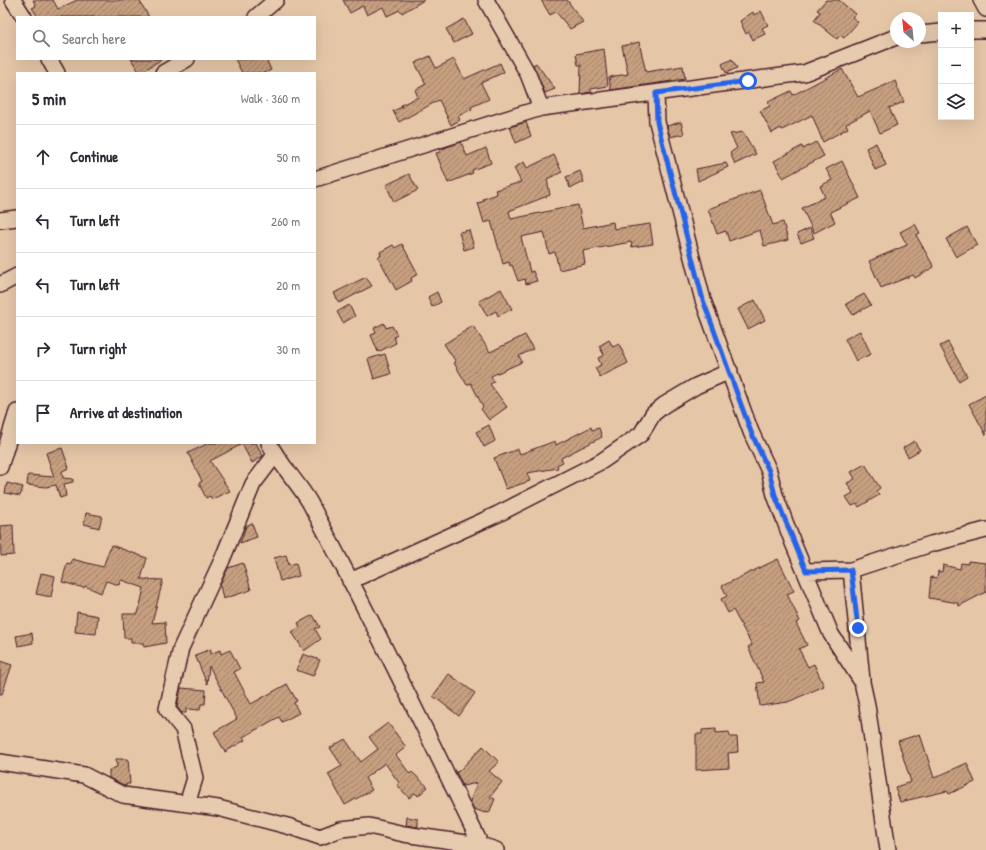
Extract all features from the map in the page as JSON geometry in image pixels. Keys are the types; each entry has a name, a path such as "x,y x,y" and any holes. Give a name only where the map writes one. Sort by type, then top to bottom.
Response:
{"street":[{"path":"13,0 23,16"},
{"path":"257,16 276,0"},
{"path":"486,0 528,74 541,108"},
{"path":"981,0 986,9"},
{"path":"974,30 986,30"},
{"path":"926,33 938,32"},
{"path":"316,179 541,108 804,73 890,39"},
{"path":"50,60 56,72"},
{"path":"166,72 185,60"},
{"path":"656,93 657,122 703,300 751,432 769,471 775,495 831,634 862,682"},
{"path":"0,220 16,218"},
{"path":"0,285 16,277"},
{"path":"350,581 498,514 602,461 641,434 653,414 664,405 696,386 730,371"},
{"path":"0,467 16,415"},
{"path":"187,804 195,778 183,729 166,709 181,648 222,560 253,484 272,449 308,501 350,581 422,722 480,847"},
{"path":"806,571 851,570 931,544 986,530"},
{"path":"851,570 862,682 867,705 888,850"},
{"path":"0,762 84,775 123,795 218,808 291,827 320,837 341,829 369,826 404,834 496,850"}],"building":[{"path":"33,0 53,0 58,9 77,0 139,0 148,16 37,16 32,8 36,6"},
{"path":"343,0 424,0 402,13 400,10 387,16 383,7 367,15 363,6 350,13"},
{"path":"541,0 567,0 583,22 570,29 556,12 550,15"},
{"path":"826,0 839,0 855,14 852,17 858,22 844,38 840,35 837,39 814,20 820,12 817,10"},
{"path":"761,11 768,25 762,28 765,34 753,40 749,32 746,34 740,21 753,12 754,15"},
{"path":"464,19 472,34 454,43 446,29"},
{"path":"639,42 646,72 683,66 685,79 611,90 609,77 628,74 622,46"},
{"path":"604,49 608,86 591,89 591,92 580,94 581,65 578,65 576,54"},
{"path":"430,56 436,68 454,59 464,79 500,63 504,72 481,83 489,99 471,107 472,109 458,116 460,120 451,125 439,100 399,122 393,111 402,107 401,105 418,97 415,90 426,84 415,63"},
{"path":"732,59 737,68 726,73 722,64"},
{"path":"132,60 160,60 142,72 139,72"},
{"path":"236,60 266,60 271,70 267,72 242,72"},
{"path":"536,63 555,89 545,93 533,65"},
{"path":"842,69 858,97 895,81 904,102 889,108 897,125 880,133 870,111 846,124 848,128 823,142 812,115 782,130 781,128 772,133 760,111 770,106 768,102 791,91 793,95"},
{"path":"526,122 531,136 516,143 510,127"},
{"path":"681,122 684,134 670,137 667,126"},
{"path":"743,132 756,154 735,164 730,153 737,148 730,134"},
{"path":"461,142 467,156 486,148 491,163 472,170 473,173 448,183 436,153 440,152 439,150"},
{"path":"816,142 824,156 783,178 774,161 802,146 803,149"},
{"path":"876,143 886,165 875,170 866,148"},
{"path":"554,155 562,172 547,179 550,195 509,211 511,219 578,205 583,228 613,222 614,229 650,224 653,244 632,247 631,242 583,251 585,264 559,270 555,252 549,254 544,232 521,237 530,272 533,271 537,281 526,284 525,279 518,281 512,265 510,266 509,262 503,264 491,221 484,223 478,203 484,201 483,199 497,194 495,190 521,182 514,168 524,162 527,168"},
{"path":"842,161 860,198 830,212 835,222 814,233 802,208 825,197 820,186 832,180 826,169"},
{"path":"726,163 728,167 698,181 696,169"},
{"path":"580,171 584,182 570,188 566,177"},
{"path":"409,174 418,190 394,202 386,185"},
{"path":"760,190 773,225 783,222 788,240 764,246 760,230 729,241 726,231 717,234 708,209"},
{"path":"915,224 920,233 916,235 934,267 915,278 913,275 881,288 869,261 907,245 900,232"},
{"path":"967,227 977,245 956,257 946,239"},
{"path":"810,228 814,238 801,243 797,234"},
{"path":"469,230 474,247 464,250 459,232"},
{"path":"402,244 418,274 411,278 412,281 396,290 378,257 381,256 380,252 393,245 395,248"},
{"path":"366,277 372,286 339,303 334,293"},
{"path":"501,289 512,309 498,316 496,311 487,316 479,301"},
{"path":"437,292 441,302 432,307 428,297"},
{"path":"864,294 871,305 853,315 846,304"},
{"path":"755,300 765,320 748,329 738,309"},
{"path":"349,305 355,316 343,323 337,312"},
{"path":"384,323 386,328 392,326 397,335 394,337 396,343 378,352 371,335 376,333 374,328"},
{"path":"473,326 490,352 525,335 533,349 519,356 522,362 491,376 494,382 490,384 507,407 489,420 481,409 483,407 471,383 467,385 454,363 456,362 444,344"},
{"path":"860,331 871,354 856,361 845,339"},
{"path":"609,340 613,347 619,344 628,363 600,377 595,368 601,365 598,358 604,355 599,346"},
{"path":"948,342 967,376 959,381 940,346"},
{"path":"385,354 391,374 374,379 368,359"},
{"path":"986,395 986,435 969,404"},
{"path":"489,425 495,441 484,447 476,432"},
{"path":"591,427 592,430 599,428 602,437 561,458 563,462 557,465 558,468 527,473 530,481 506,489 494,458 518,449 520,454 555,441 556,445"},
{"path":"914,441 920,450 908,457 903,448"},
{"path":"207,444 242,444 210,461 230,491 212,499 210,496 206,498 199,483 202,481 188,453"},
{"path":"242,444 257,444 263,456 252,463"},
{"path":"62,448 69,468 62,471 63,478 73,479 73,482 64,484 66,496 60,498 56,485 46,487 27,485 28,475 54,477 46,453"},
{"path":"865,464 880,488 876,491 879,495 859,507 857,504 852,506 846,497 853,493 847,483 855,479 851,472"},
{"path":"7,483 23,487 20,496 5,493"},
{"path":"86,513 102,516 99,528 84,524"},
{"path":"252,523 257,537 240,543 246,526"},
{"path":"13,525 14,555 1,556 0,526"},
{"path":"111,545 147,558 141,579 163,580 152,623 165,622 166,643 144,647 143,643 131,643 131,638 124,638 123,614 138,614 144,588 121,580 119,585 106,581 101,593 85,586 84,588 62,582 67,563 71,564 72,559 103,567"},
{"path":"286,555 289,565 296,563 299,576 280,581 274,558"},
{"path":"778,559 794,591 787,594 800,621 796,623 807,645 799,649 808,667 814,664 824,686 788,702 760,706 757,683 764,682 748,647 752,645 733,610 728,613 721,599 727,596 722,586"},
{"path":"968,561 986,563 986,592 959,606 958,603 929,598 931,577 937,578 938,571 942,572 943,565 960,569 961,563 968,564"},
{"path":"243,563 251,590 223,599 220,585 228,568"},
{"path":"41,573 55,576 51,597 36,594"},
{"path":"77,612 98,616 96,634 75,632"},
{"path":"313,615 320,627 315,629 321,639 304,651 292,632 300,627 298,623"},
{"path":"32,633 33,643 18,646 16,636"},
{"path":"211,649 210,654 220,650 221,654 230,650 240,669 234,672 251,704 287,684 297,701 294,703 299,713 282,722 279,717 243,737 245,740 225,752 214,732 237,719 209,666 207,684 195,655"},
{"path":"303,654 320,660 313,676 296,670"},
{"path":"0,661 12,665 2,694 0,694"},
{"path":"449,674 475,693 459,716 433,696"},
{"path":"181,688 206,690 205,704 201,704 200,710 186,709 186,713 182,713 177,707"},
{"path":"388,723 406,747 396,755 410,774 412,772 428,787 418,796 415,793 409,798 397,785 399,783 385,763 365,778 372,790 345,805 328,774 342,766 330,748 345,739 361,762 378,749 369,737"},
{"path":"716,729 716,733 729,732 730,737 737,737 738,752 728,753 729,768 696,770 696,734 702,734 702,730"},
{"path":"920,734 934,778 967,763 975,782 949,794 947,791 900,802 895,787 911,782 898,741"},
{"path":"483,746 499,762 489,771 502,782 490,797 495,799 489,813 474,809 470,801 477,783 463,786 456,772 459,771"},
{"path":"116,759 128,759 130,784 126,784 126,786 109,778 109,770 117,767"},
{"path":"407,817 418,819 418,827 406,825"}],"route":[{"path":"748,81 656,93 657,122 703,300 751,432 769,471 775,495 793,543 806,571 851,570 858,628"}]}
